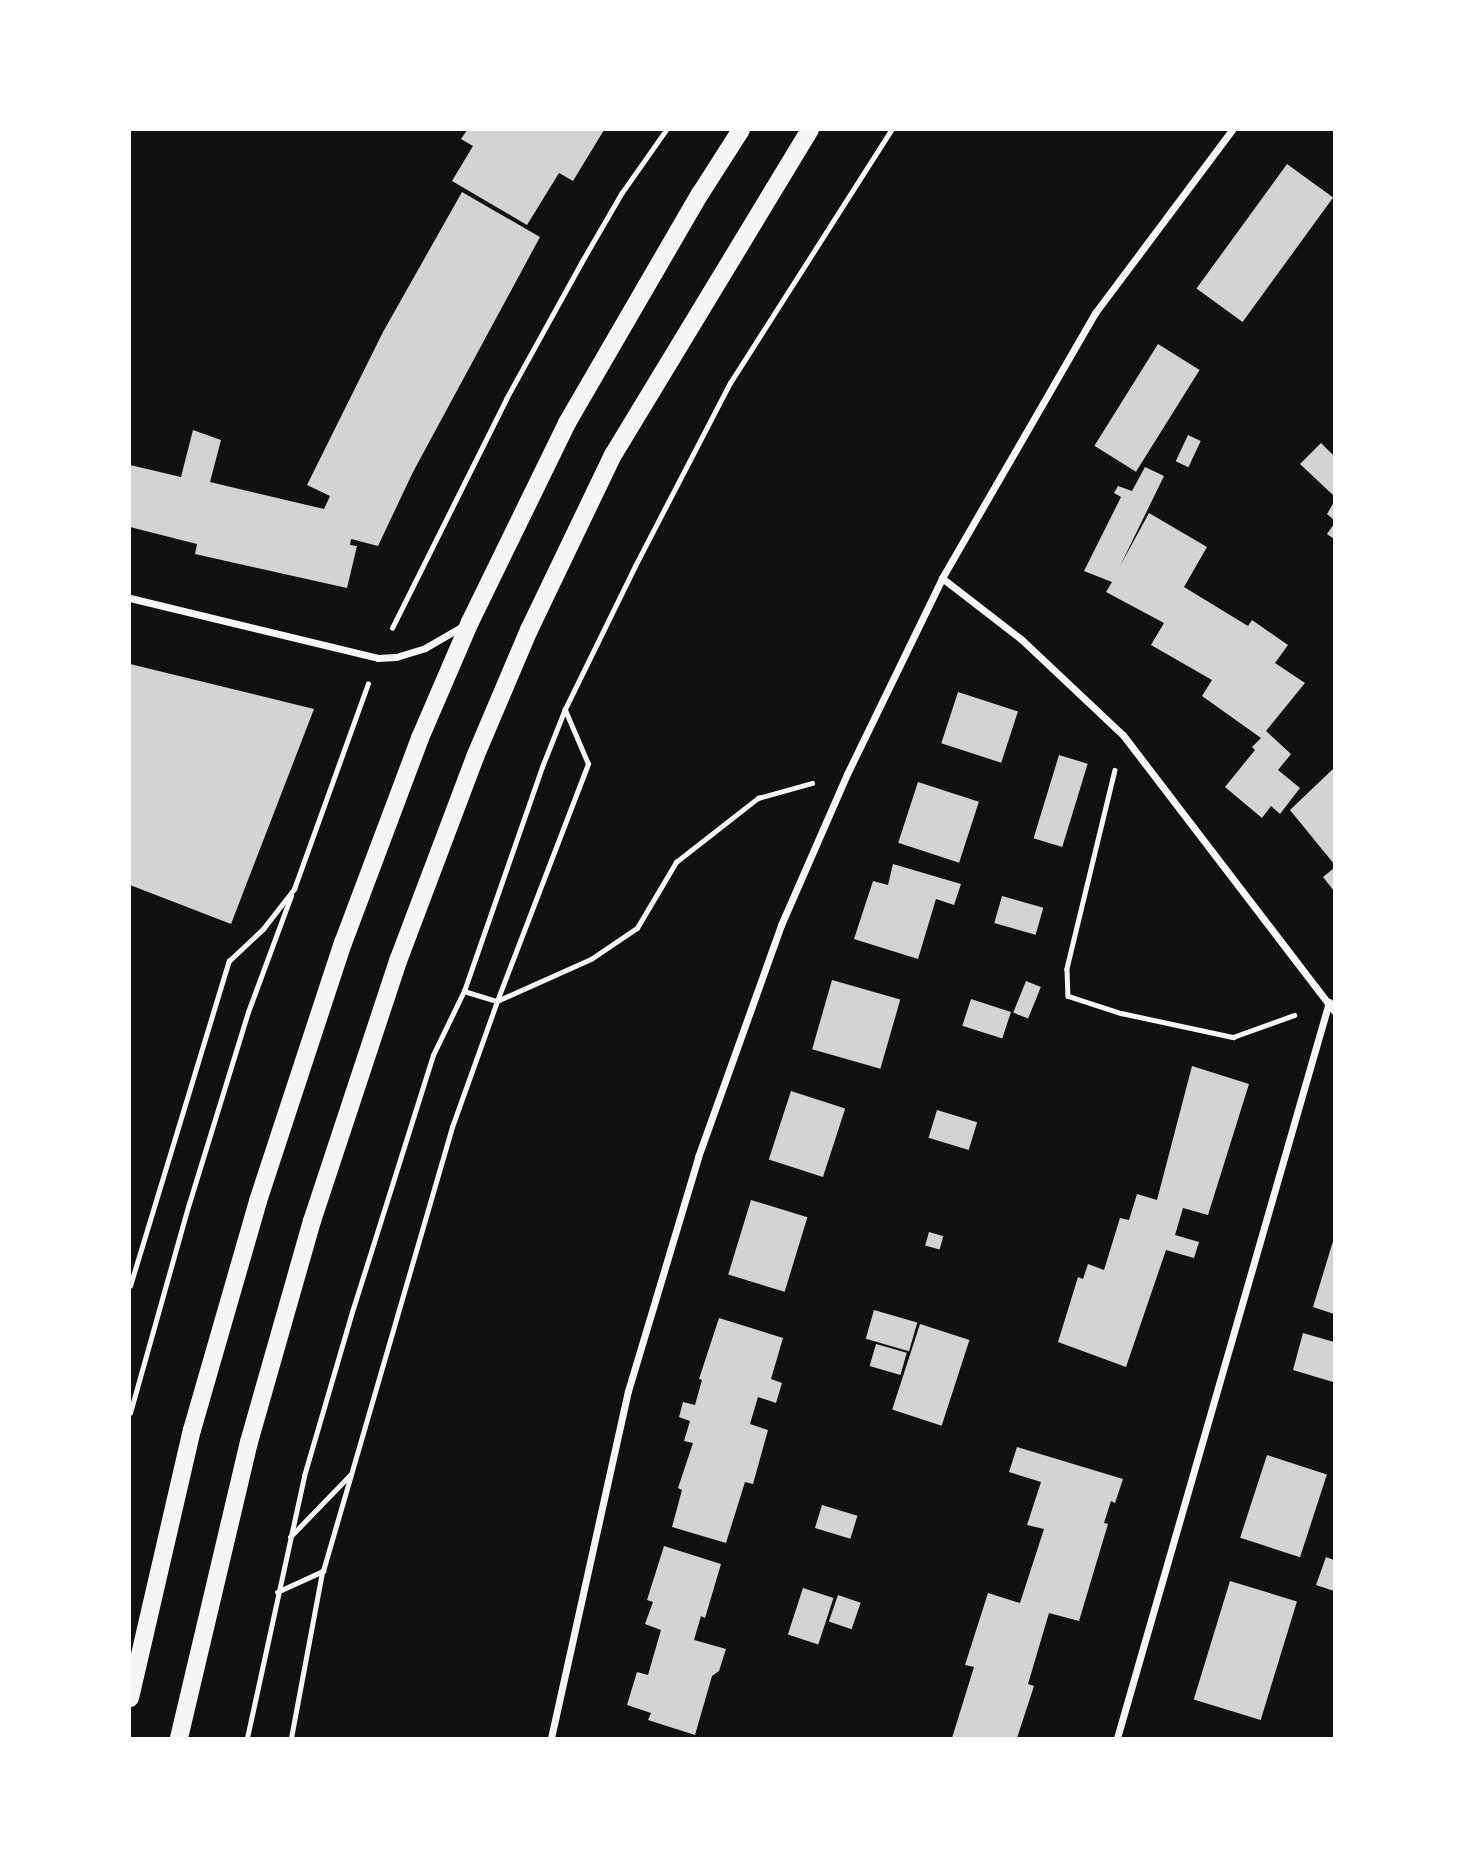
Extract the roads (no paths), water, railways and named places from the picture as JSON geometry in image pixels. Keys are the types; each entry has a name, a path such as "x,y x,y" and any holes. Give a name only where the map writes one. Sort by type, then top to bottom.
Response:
{"main road":[{"path":"130,1698 192,1430 295,1084 343,943 420,738 470,622 567,423 741,130"},
{"path":"179,1738 249,1442 312,1221 398,961 475,757 529,630 613,454 810,130"}],"street":[{"path":"551,1738 597,1520 628,1391 698,1157 782,925 847,774 942,578 1095,313 1232,130"},
{"path":"942,578 1021,639 1124,735 1335,1011"},
{"path":"130,598 377,658 396,657 425,648 470,622"},
{"path":"1117,1738 1329,1002"}]}
